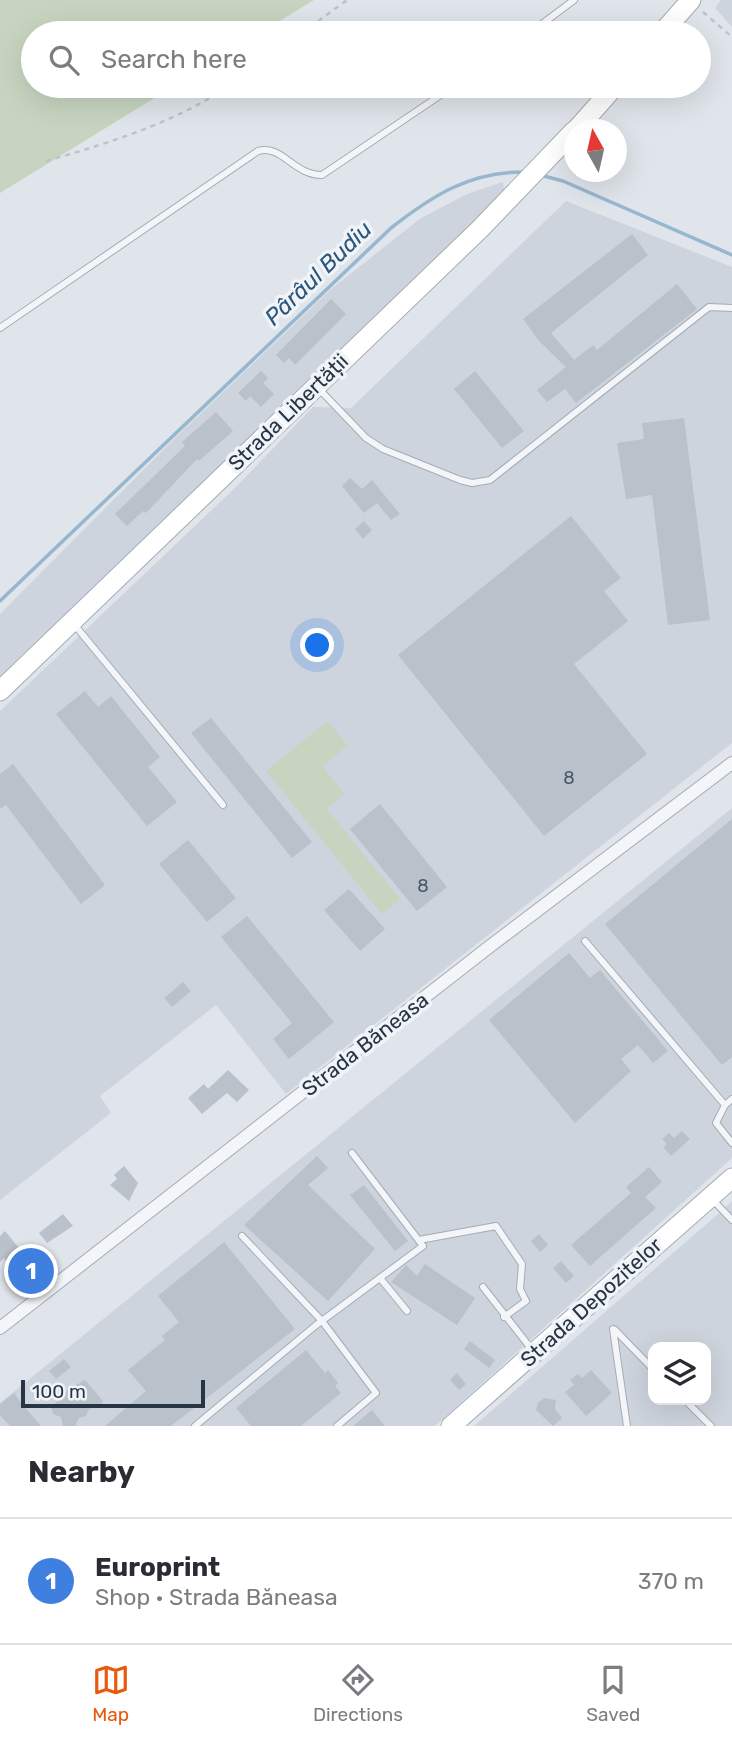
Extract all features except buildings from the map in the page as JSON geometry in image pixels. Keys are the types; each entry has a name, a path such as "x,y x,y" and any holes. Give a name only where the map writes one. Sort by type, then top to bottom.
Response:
{"main road":[{"path":"676,21 695,4"},
{"name":"Strada Libertății","path":"585,119 604,98"},
{"name":"Strada Libertății","path":"0,691 513,196 564,143"},
{"name":"Strada Depozitelor","path":"451,1426 732,1178"}],"street":[{"name":"Strada Băneasa","path":"0,1328 489,947 732,763"}],"lane":[{"path":"546,21 574,0"},
{"path":"0,328 258,151 275,152 304,173 322,174 436,98"},
{"path":"316,386 366,438 383,449 460,480 472,483 490,480 709,307 732,308"},
{"path":"71,622 223,805"},
{"path":"586,941 725,1105"},
{"path":"732,1099 725,1105 716,1123 732,1143"},
{"path":"195,1426 322,1321 423,1246 352,1153"},
{"path":"710,1197 732,1220"},
{"path":"419,1240 496,1226 522,1264 520,1289 526,1301 504,1317"},
{"path":"242,1236 322,1321 376,1394 337,1426"},
{"path":"380,1278 407,1311"},
{"path":"483,1287 534,1353"},
{"path":"627,1426 613,1329 648,1363"},
{"path":"690,1405 711,1426"}],"path":[{"path":"318,21 347,0"},
{"path":"695,4 732,37"},
{"path":"46,161 110,143 212,98"}],"shaded area":[{"path":"721,0 732,0 732,27 715,8"},
{"path":"503,182 505,196 0,681 0,614 176,437 330,290 421,218 467,194"},
{"path":"566,201 732,267 732,743 286,1094 216,1005 100,1096 111,1113 0,1200 0,711 237,486 313,407 351,408"},
{"path":"732,808 732,1158 435,1426 0,1426 0,1403"},
{"path":"732,1201 732,1426 474,1426"}],"green space":[{"path":"0,0 314,0 280,21 21,21 21,98 154,98 0,193"},
{"path":"328,721 348,746 322,766 344,794 327,809 400,899 382,914 266,771"}],"waterway":[{"name":"Pârâul Budiu","path":"0,601 391,228 422,205 454,187 488,176 526,172"},
{"name":"Pârâul Budiu","path":"540,175 563,181 732,255"}],"place":[{"name":"Europrint","path":"31,1271"}]}
